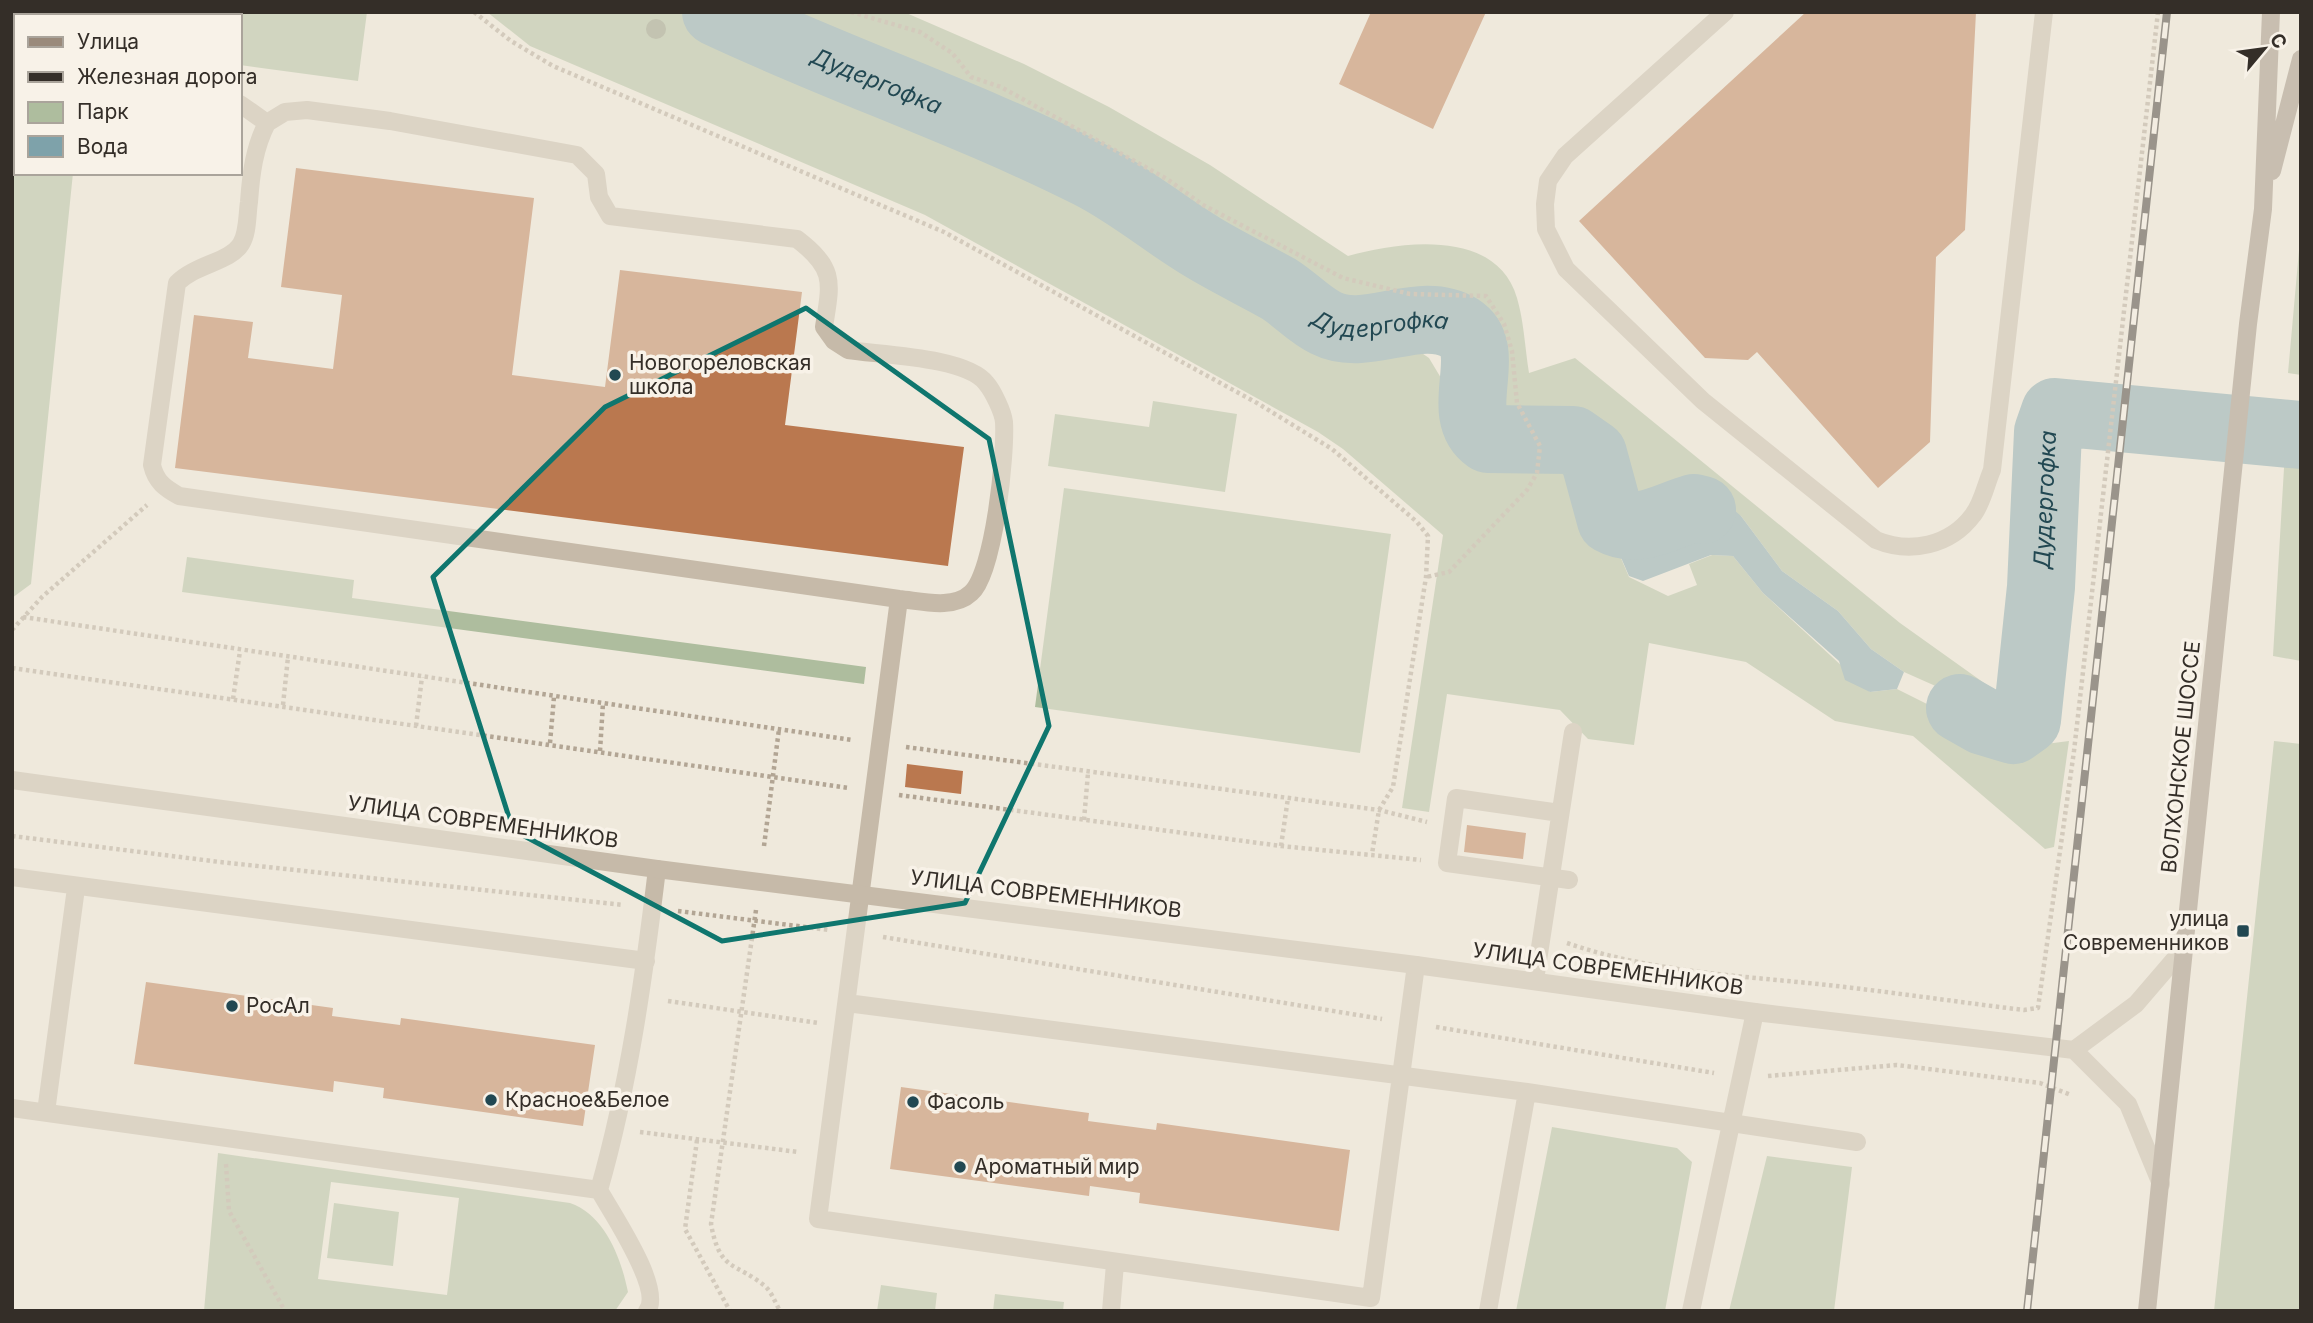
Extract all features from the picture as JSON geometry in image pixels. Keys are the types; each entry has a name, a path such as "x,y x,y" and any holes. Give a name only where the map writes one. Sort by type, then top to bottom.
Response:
{"main road":[{"name":"ВОЛХОНСКОЕ ШОССЕ","path":"2147,1311 2231,484 2263,209 2271,12"},
{"name":"ВОЛХОНСКОЕ ШОССЕ","path":"2263,209 2301,59"}],"street":[{"path":"1725,12 1565,156 1548,181 1546,229 1566,269 1703,401 1876,540 1896,548 1925,545 1956,534 1975,514 1992,470 2044,12"},
{"path":"242,105 256,112 267,123"},
{"path":"307,110 390,121 577,155 596,174 599,197 610,216 797,239 819,256 828,272 830,292 824,327 834,341 848,350 963,367 986,382 1004,419 1003,465 987,569 971,594 946,604 179,496 166,488 155,477 152,465 177,283 189,271 233,253 242,243 252,165 258,141 267,123 285,112 307,110"},
{"path":"899,599 818,1219 1369,1304 1416,965"},
{"path":"1535,981 1560,813 1572,790 1573,732"},
{"name":"УЛИЦА СОВРЕМЕННИКОВ","path":"12,780 657,869 1416,965 1755,1013 2074,1050"},
{"path":"1560,813 1456,798 1447,863 1569,880"},
{"path":"646,1311 650,1306 650,1288 598,1190 616,1129 646,961 657,869"},
{"path":"12,877 76,888 646,961"},
{"path":"46,1112 76,888"},
{"path":"2161,1184 2128,1104 2074,1050 2136,1004 2185,947"},
{"path":"847,1003 1527,1092 1733,1121 1857,1142"},
{"path":"1691,1311 1755,1013"},
{"path":"1488,1311 1527,1092"},
{"path":"12,1108 598,1190"},
{"path":"1111,1311 1115,1264"}],"path":[{"path":"474,12 511,41 554,65 944,232 1257,403 1332,449 1417,522 1428,536 1426,577 1393,787 1379,810 1373,854"},
{"path":"851,12 920,32 952,53 971,77 1001,87 1167,179 1203,205 1343,278 1410,293 1486,296 1504,324 1512,351 1517,403 1540,446 1537,473 1527,490 1449,572 1426,577"},
{"path":"1563,941 1612,958 1695,970 2024,1010 2038,1008 2074,751 2110,456 2158,12"},
{"path":"12,630 42,597 166,488"},
{"path":"23,617 779,729 764,846"},
{"path":"233,699 240,651"},
{"path":"283,705 288,657"},
{"path":"12,668 773,776"},
{"path":"416,726 422,677"},
{"path":"550,743 554,697"},
{"path":"600,751 603,703"},
{"path":"1006,760 1379,810 1432,823"},
{"path":"1084,820 1088,772"},
{"path":"1281,846 1288,798"},
{"path":"995,808 1281,846 1423,860"},
{"path":"12,836 855,933 1719,1074"},
{"path":"756,910 711,1224 714,1241 727,1265 767,1288 780,1311"},
{"path":"639,997 842,1026"},
{"path":"1763,1076 1897,1065 2040,1083 2071,1095"},
{"path":"616,1129 827,1156"},
{"path":"225,1139 229,1211 285,1311"},
{"path":"697,1140 685,1229 730,1311"}],"highlighted area":[{"path":"806,308 989,439 1049,726 965,903 722,941 513,830 433,577 605,407"}],"green space":[{"path":"12,12 91,12 14,14 12,83"},
{"path":"367,12 358,81 242,65 242,14 204,14"},
{"path":"487,12 683,12 1077,181 1300,323 1327,334 1365,336 1410,345 1429,358 1444,383 1456,426 1482,445 1565,450 1590,466 1609,530 1629,577 1668,596 1697,585 1689,564 1712,555 1733,556 1763,593 1870,692 1897,689 2015,748 2069,741 2054,847 2045,849 1913,736 1835,721 1746,662 1649,643 1634,745 1588,739 1560,710 1447,694 1429,812 1402,808 1443,535 1343,449 1318,432 925,215 530,46"},
{"path":"752,12 904,12 1024,64 1109,107 1210,165 1348,256 1394,246 1419,244 1468,250 1489,260 1506,275 1517,298 1529,373 1575,358 1900,623 2015,705 2003,716 1904,672 1871,649 1838,611 1782,571 1741,516 1691,496 1648,512 1630,510 1620,506 1602,448 1578,429 1507,434 1485,422 1479,334 1444,307 1353,324 1056,140 970,91"},
{"path":"12,124 14,175 73,175 31,584 12,598"},
{"path":"2301,228 2301,375 2288,373"},
{"path":"1153,401 1237,414 1225,492 1048,466 1055,414 1149,427"},
{"path":"2285,451 2301,458 2301,661 2273,656"},
{"path":"1064,488 1391,534 1360,753 1035,707"},
{"path":"187,557 354,580 352,598 866,667 864,684 182,592"},
{"path":"2274,741 2301,744 2301,1311 2214,1311"},
{"path":"1552,1127 1677,1148 1692,1162 1665,1311 1516,1311"},
{"path":"218,1153 570,1203 593,1217 610,1239 628,1292 615,1311 204,1311","holes":["331,1182 459,1198 447,1295 318,1279"]},
{"path":"1767,1156 1852,1167 1834,1311 1729,1311"},
{"path":"334,1203 399,1212 393,1266 327,1258"},
{"path":"881,1285 937,1293 935,1311 877,1311"},
{"path":"995,1294 1064,1302 1063,1311 993,1311"}],"water":[{"path":"1713,492 1741,516 1782,571 1838,611 1871,649 1904,672 1897,689 1870,692 1845,680 1839,661 1763,593 1733,556 1711,555 1643,581 1629,576 1609,530 1620,506 1632,510 1655,510"}],"building":[{"path":"1371,12 1486,12 1433,129 1339,84"},
{"path":"1806,12 1976,12 1965,230 1936,257 1930,442 1878,488 1757,352 1748,360 1705,358 1579,221"},
{"path":"296,168 534,198 512,375 605,387 620,270 802,292 785,425 964,447 948,566 175,468 194,315 253,322 248,358 333,369 342,295 281,287"},
{"path":"907,764 963,771 961,794 905,787"},
{"path":"1467,825 1526,833 1523,859 1464,852"},
{"path":"146,982 333,1008 332,1016 400,1025 401,1018 595,1045 583,1126 383,1098 384,1088 334,1081 333,1092 134,1064"},
{"path":"901,1087 1089,1113 1088,1121 1156,1130 1157,1123 1350,1150 1339,1231 1139,1203 1140,1193 1090,1186 1089,1196 890,1169"}],"waterway":[{"name":"Дудергофка","path":"716,12 997,131 1089,174 1204,248 1279,289 1326,323 1359,329 1428,320 1444,321 1460,328 1470,338 1474,351 1473,414 1478,428 1488,439 1573,440 1593,454 1611,520 1621,524 1642,525 1694,508 1702,510"},
{"path":"2055,412 2056,399"},
{"name":"Дудергофка","path":"1960,708 1983,721 2013,730 2027,720 2041,587 2048,432 2055,412 2301,435"}],"railway":[{"path":"2027,1311 2167,12"}],"place":[{"name":"Новогореловская школа","path":"615,375"},
{"name":"улица Современников","path":"2243,931"},
{"name":"РосАл","path":"232,1006"},
{"name":"Красное&Белое","path":"491,1100"},
{"name":"Фасоль","path":"913,1102"},
{"name":"Ароматный мир","path":"960,1167"}]}
